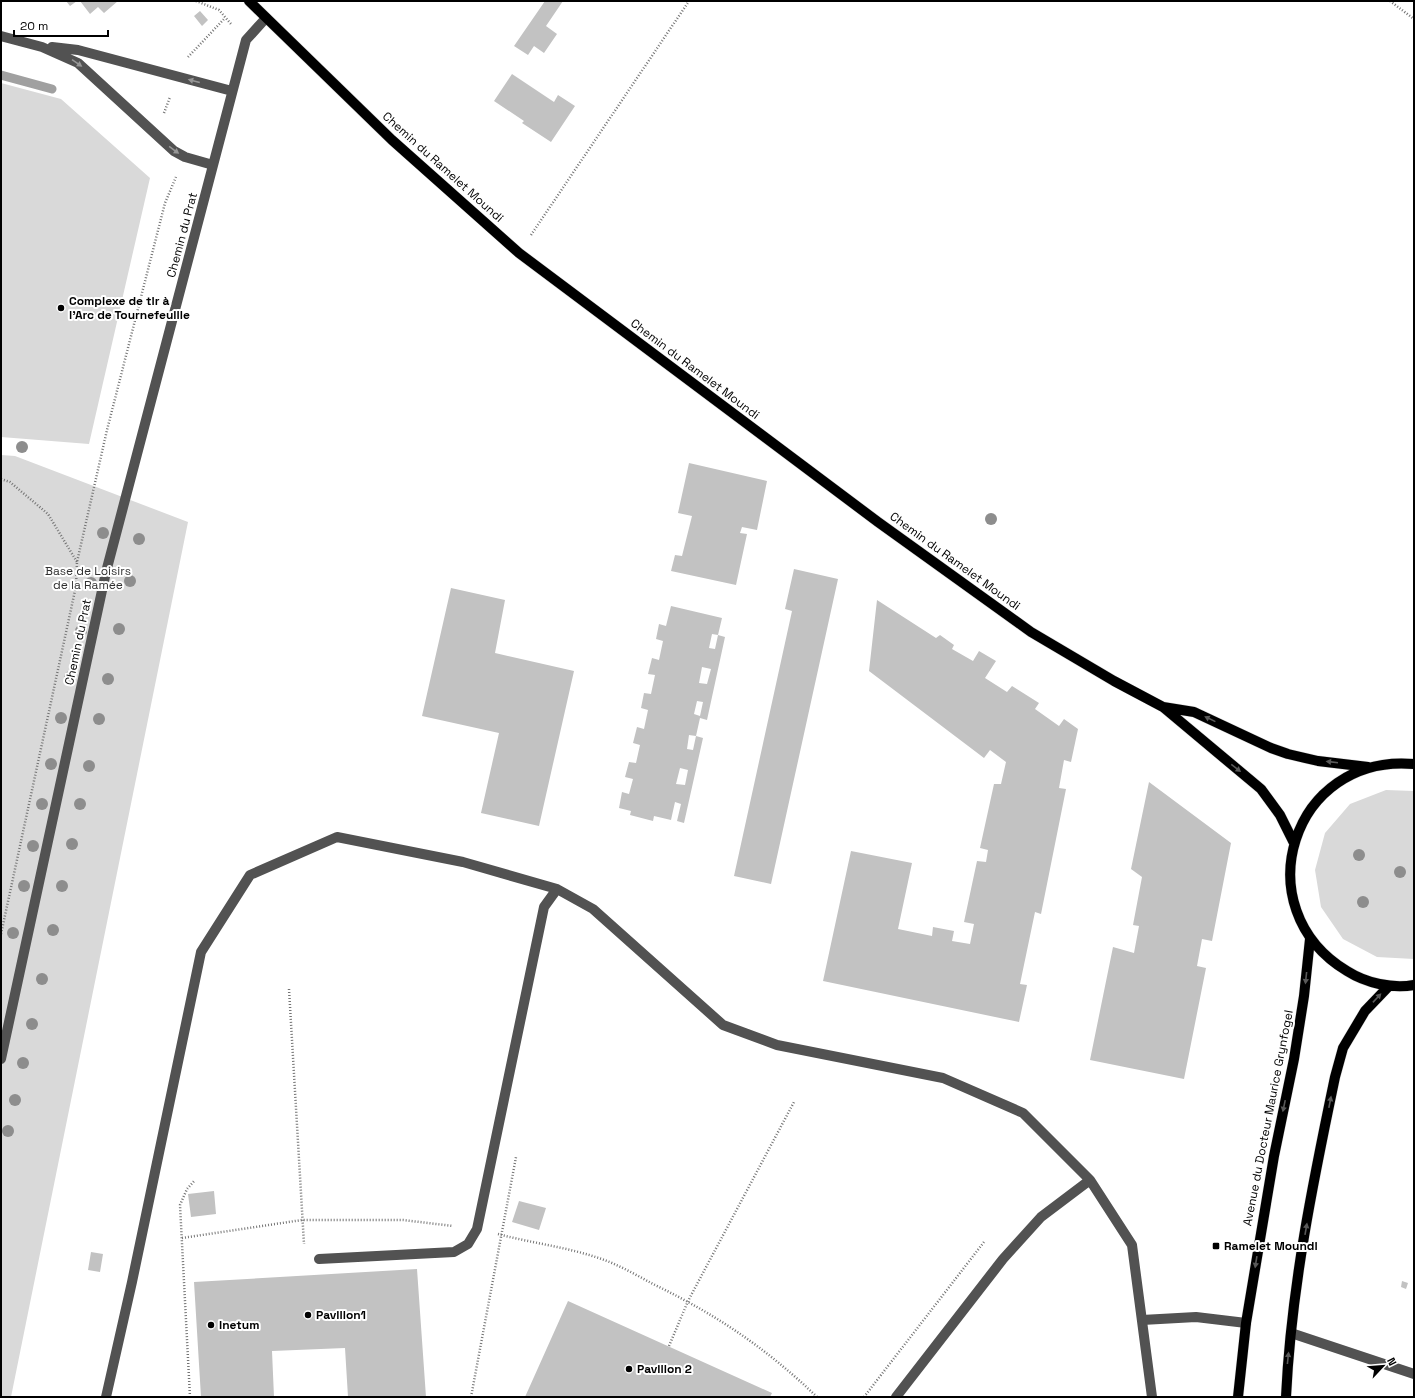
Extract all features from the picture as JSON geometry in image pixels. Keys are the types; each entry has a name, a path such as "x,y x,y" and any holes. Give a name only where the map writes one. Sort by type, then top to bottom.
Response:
{"main road":[{"name":"Chemin du Ramelet Moundi","path":"249,1 392,140 519,253 878,522 1031,632 1114,681 1163,707 1261,789 1280,815 1294,843"},
{"name":"Chemin du Ramelet Moundi","path":"1163,707 1194,712 1271,748 1288,754 1318,760 1370,767"},
{"name":"Chemin du Ramelet Moundi","path":"1414,764 1397,763 1370,767 1344,778 1322,795 1305,817 1294,843 1289,877 1295,910 1310,939 1332,962 1358,978 1389,986 1414,985"},
{"name":"Avenue du Docteur Maurice Grynfogel","path":"1238,1397 1246,1323 1274,1156 1294,1059 1304,996 1310,939"},
{"path":"1286,1397 1290,1333 1298,1273 1335,1076 1343,1048 1365,1011 1389,986"}],"street":[{"name":"Chemin du Prat","path":"1,1059 106,572 246,40 266,18"},
{"path":"1,36 42,46 78,50 232,91"},
{"path":"42,46 67,57 87,70 174,151 213,165"},
{"path":"106,1397 132,1282 201,952 250,875 337,838 463,862 557,890 593,909 724,1025 777,1045 943,1078 1023,1113 1090,1180 1132,1245 1152,1397"},
{"path":"319,1259 454,1252 468,1244 477,1229 544,907 557,890"},
{"path":"896,1397 1003,1259 1041,1217 1090,1180"},
{"path":"1142,1320 1196,1317 1246,1323"},
{"path":"1290,1333 1414,1374"}],"path":[{"path":"196,1 218,10 246,40"},
{"path":"519,253 689,1"},
{"path":"1390,1 1414,19"},
{"path":"1,934 74,594 77,562 107,430 165,203 178,171"},
{"path":"1,479 10,482 48,514 77,562"},
{"path":"289,989 304,1248"},
{"path":"669,1346 688,1301 794,1102"},
{"path":"471,1397 517,1153"},
{"path":"190,1397 180,1205 187,1189 195,1180"},
{"path":"182,1238 302,1220 403,1220 477,1229 561,1248 612,1263 688,1301 740,1333 789,1370 818,1397"},
{"path":"864,1397 984,1242"}],"green space":[{"name":"Complexe de tir à l'Arc de Tournefeuille","path":"1,83 61,99 150,178 89,444 1,437"},
{"name":"Base de Loisirs de la Ramée","path":"1,455 15,456 188,522 11,1397 1,1397"},
{"path":"1386,790 1414,791 1414,959 1377,957 1343,939 1321,907 1315,870 1325,833 1350,804"}],"building":[{"path":"66,1 77,1 70,6"},
{"path":"80,1 118,1 104,13 98,7 90,14"},
{"path":"545,1 563,1 546,26 557,34 544,53 534,46 528,55 514,46"},
{"path":"200,11 208,20 202,26 194,16"},
{"path":"512,74 554,102 558,95 575,106 551,142 522,123 524,121 494,101"},
{"path":"689,463 767,481 757,530 742,527 740,533 747,534 736,585 671,571 675,555 682,556 692,516 678,513"},
{"path":"794,569 838,579 771,884 734,876 792,611 785,609"},
{"path":"451,588 505,600 495,653 574,671 539,826 481,813 499,733 422,716"},
{"path":"877,600 936,638 940,635 954,645 952,649 973,661 979,651 996,661 985,678 1007,692 1012,686 1039,703 1035,709 1059,726 1064,719 1078,729 1071,762 1064,760 1059,788 1066,789 1041,914 1035,912 1020,984 1027,985 1019,1022 823,981 851,851 912,863 898,929 932,936 933,927 954,931 952,941 970,944 974,924 964,922 977,861 986,862 988,850 980,848 994,784 1001,784 1006,762 990,750 984,758 869,671"},
{"path":"671,606 722,618 718,635 725,637 707,720 700,718 696,736 703,738 684,823 677,821 681,804 675,802 671,820 654,816 653,821 630,815 631,811 619,808 622,792 629,794 633,779 625,777 629,762 636,763 640,745 633,743 637,727 644,729 648,710 641,708 644,693 651,694 655,675 648,674 652,658 659,660 663,641 656,639 659,624 666,626","holes":["712,634 718,635 715,649 709,648","702,667 711,669 707,684 699,683","697,701 703,702 700,716 694,714","689,735 696,736 693,750 687,749","680,768 688,770 685,785 676,784"]},
{"path":"1149,782 1231,843 1212,941 1202,939 1197,966 1206,968 1184,1079 1090,1060 1113,947 1134,953 1139,926 1133,925 1142,877 1131,869"},
{"path":"214,1191 216,1214 191,1217 188,1194"},
{"path":"519,1201 546,1208 539,1230 512,1222"},
{"path":"91,1252 103,1254 100,1272 88,1270"},
{"name":"Pavillon1","path":"417,1269 426,1397 348,1397 345,1348 272,1351 274,1397 201,1397 194,1282"},
{"path":"1402,1281 1408,1283 1406,1289 1401,1287"},
{"name":"Pavillon 2","path":"568,1301 772,1393 770,1397 525,1397"}],"waterway":[{"path":"1,75 52,89"}],"place":[{"name":"Complexe de tir à l'Arc de Tournefeuille","path":"61,308"},
{"name":"Ramelet Moundi","path":"1216,1246"},
{"name":"Pavillon1","path":"308,1315"},
{"name":"Inetum","path":"211,1325"},
{"name":"Pavillon 2","path":"629,1369"}]}
